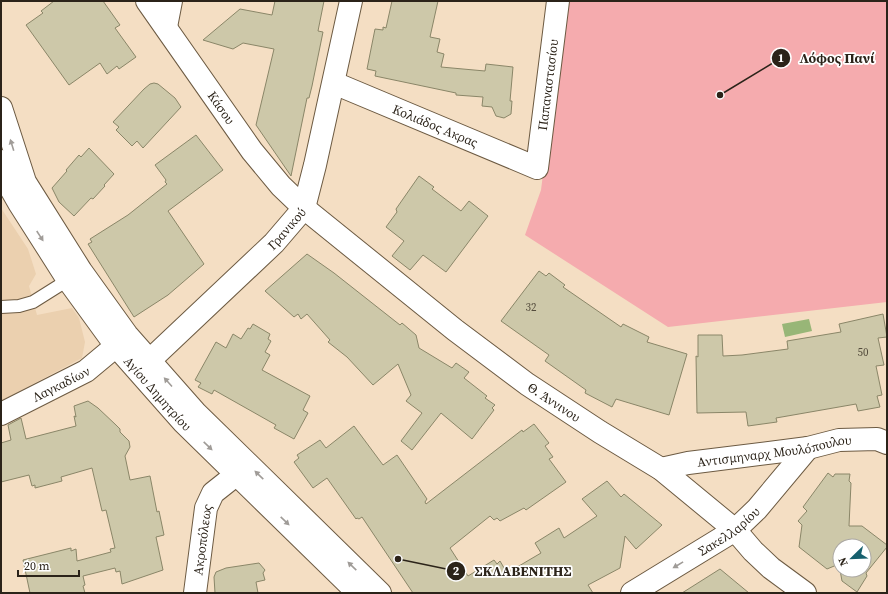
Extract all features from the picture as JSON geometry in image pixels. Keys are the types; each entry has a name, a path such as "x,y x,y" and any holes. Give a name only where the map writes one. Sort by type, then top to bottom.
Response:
{"street":[{"name":"Κάσου","path":"146,1 166,27 252,151 281,186 304,208"},
{"path":"166,27 171,1"},
{"name":"Γρανικού","path":"149,361 274,244 304,208 334,83 351,1"},
{"name":"Παπαναστασίου","path":"537,168 558,1"},
{"name":"Κολιάδος Ακρας","path":"334,83 537,168"},
{"name":"Αγίου Δημητρίου","path":"1,108 25,182 81,271 127,335 195,412 380,593"},
{"name":"Αγίου Δημητρίου","path":"1,161 11,189 18,203 68,280 116,346 184,423 358,593"},
{"name":"Θ. Άννινου","path":"304,208 455,330 527,384 600,432 661,469 735,530 753,551 771,568 805,593"},
{"name":"Λαγκαδίων","path":"1,414 86,371 116,346"},
{"name":"Αντισμηναρχ Μουλόπουλου","path":"661,469 688,463 808,448 839,440 877,440 887,443"},
{"name":"Σακελλαρίου","path":"632,593 735,530 757,509 808,448"},
{"name":"Ακροπόλεως","path":"195,593 206,508 213,493 237,474"}],"lane":[{"path":"1,307 19,306 33,302 68,280"}],"shaded area":[{"path":"565,1 887,1 887,302 668,327 525,235 541,190"},
{"path":"1,208 28,249 36,274 29,286 37,315 72,308 79,318 85,342 82,358 1,401"},
{"path":"809,319 812,331 785,337 782,324"}],"building":[{"path":"54,1 103,1 120,25 115,28 136,57 119,69 117,66 107,74 100,63 69,85 26,25 43,13 41,11"},
{"path":"275,1 324,1 318,31 323,32 312,86 309,98 307,98 291,176 256,125 274,49 243,43 233,49 203,40 240,9 272,15"},
{"path":"392,1 438,1 430,37 440,39 437,52 444,54 441,67 485,71 486,64 513,67 510,101 512,101 511,114 504,118 496,116 492,107 482,106 483,97 456,95 456,93 375,76 376,71 367,69 375,29 383,30 383,27 386,28"},
{"path":"150,84 158,84 175,98 181,107 143,148 137,141 132,146 116,130 119,127 113,122 144,89"},
{"path":"196,135 223,170 168,211 204,264 168,295 134,317 88,244 92,242 90,239 128,215 167,184 165,182 166,180 155,165"},
{"path":"89,148 114,174 93,199 91,198 74,216 59,202 52,188 79,155 81,157"},
{"path":"419,176 434,187 432,189 461,211 469,201 488,216 446,272 423,255 410,270 392,256 404,241 386,227 397,212 396,209"},
{"path":"307,254 334,273 400,325 402,323 416,335 419,348 452,368 456,363 469,372 464,378 487,396 485,398 495,405 492,408 494,410 472,439 441,413 412,450 401,441 422,413 406,401 411,395 398,364 373,385 347,357 328,342 330,340 307,314 301,319 298,314 294,317 265,291"},
{"path":"539,271 546,276 549,273 565,285 563,287 621,327 623,324 649,337 647,342 687,354 669,415 616,399 612,407 585,393 586,390 545,361 549,355 501,321"},
{"path":"883,314 887,337 878,338 884,365 876,366 882,395 877,396 880,407 858,411 856,404 776,418 777,422 748,426 746,412 697,413 696,356 698,357 698,335 722,335 723,356 742,355 788,349 787,341 841,332 839,324"},
{"path":"253,324 270,334 268,339 271,341 265,352 270,355 262,370 310,396 303,410 308,413 294,439 274,428 276,425 214,390 212,394 198,387 201,383 195,380 216,342 226,348 233,334 241,339 248,328 250,329"},
{"path":"88,401 116,425 120,429 120,432 129,441 130,447 125,456 130,480 150,476 157,512 159,511 164,535 156,537 163,570 122,584 120,571 116,572 115,568 83,576 85,593 30,593 23,560 71,548 71,551 76,549 77,561 111,552 110,549 115,548 106,510 102,511 92,468 61,477 62,481 35,488 35,485 32,486 29,475 1,482 1,443 11,440 8,425 21,418 26,439 76,426 74,406"},
{"path":"534,424 549,443 545,446 553,457 549,459 566,482 526,510 524,508 500,521 497,518 494,520 490,516 450,548 468,576 494,560 497,564 500,561 507,573 541,553 535,543 559,528 564,538 597,516 582,499 607,481 621,497 624,494 662,525 636,549 625,536 620,568 588,585 593,593 413,593 362,517 356,519 327,478 313,488 294,462 299,458 297,455 320,440 326,448 354,426 383,465 397,455 427,499 425,502 426,504 522,430 523,432"},
{"path":"828,473 833,477 835,474 850,474 849,526 862,526 887,545 887,547 872,566 872,538 832,538 832,567 827,569 799,547 802,525 798,521 807,511 803,507"},
{"path":"259,563 265,570 263,573 265,580 256,582 258,593 215,593 214,577 216,572 226,568"},
{"path":"720,569 749,593 682,593"},
{"path":"841,578 866,578 857,592 842,581"}],"place":[{"name":"Λόφος Πανί","path":"720,95"},
{"name":"ΣΚΛΑΒΕΝΙΤΗΣ","path":"398,559"}]}
